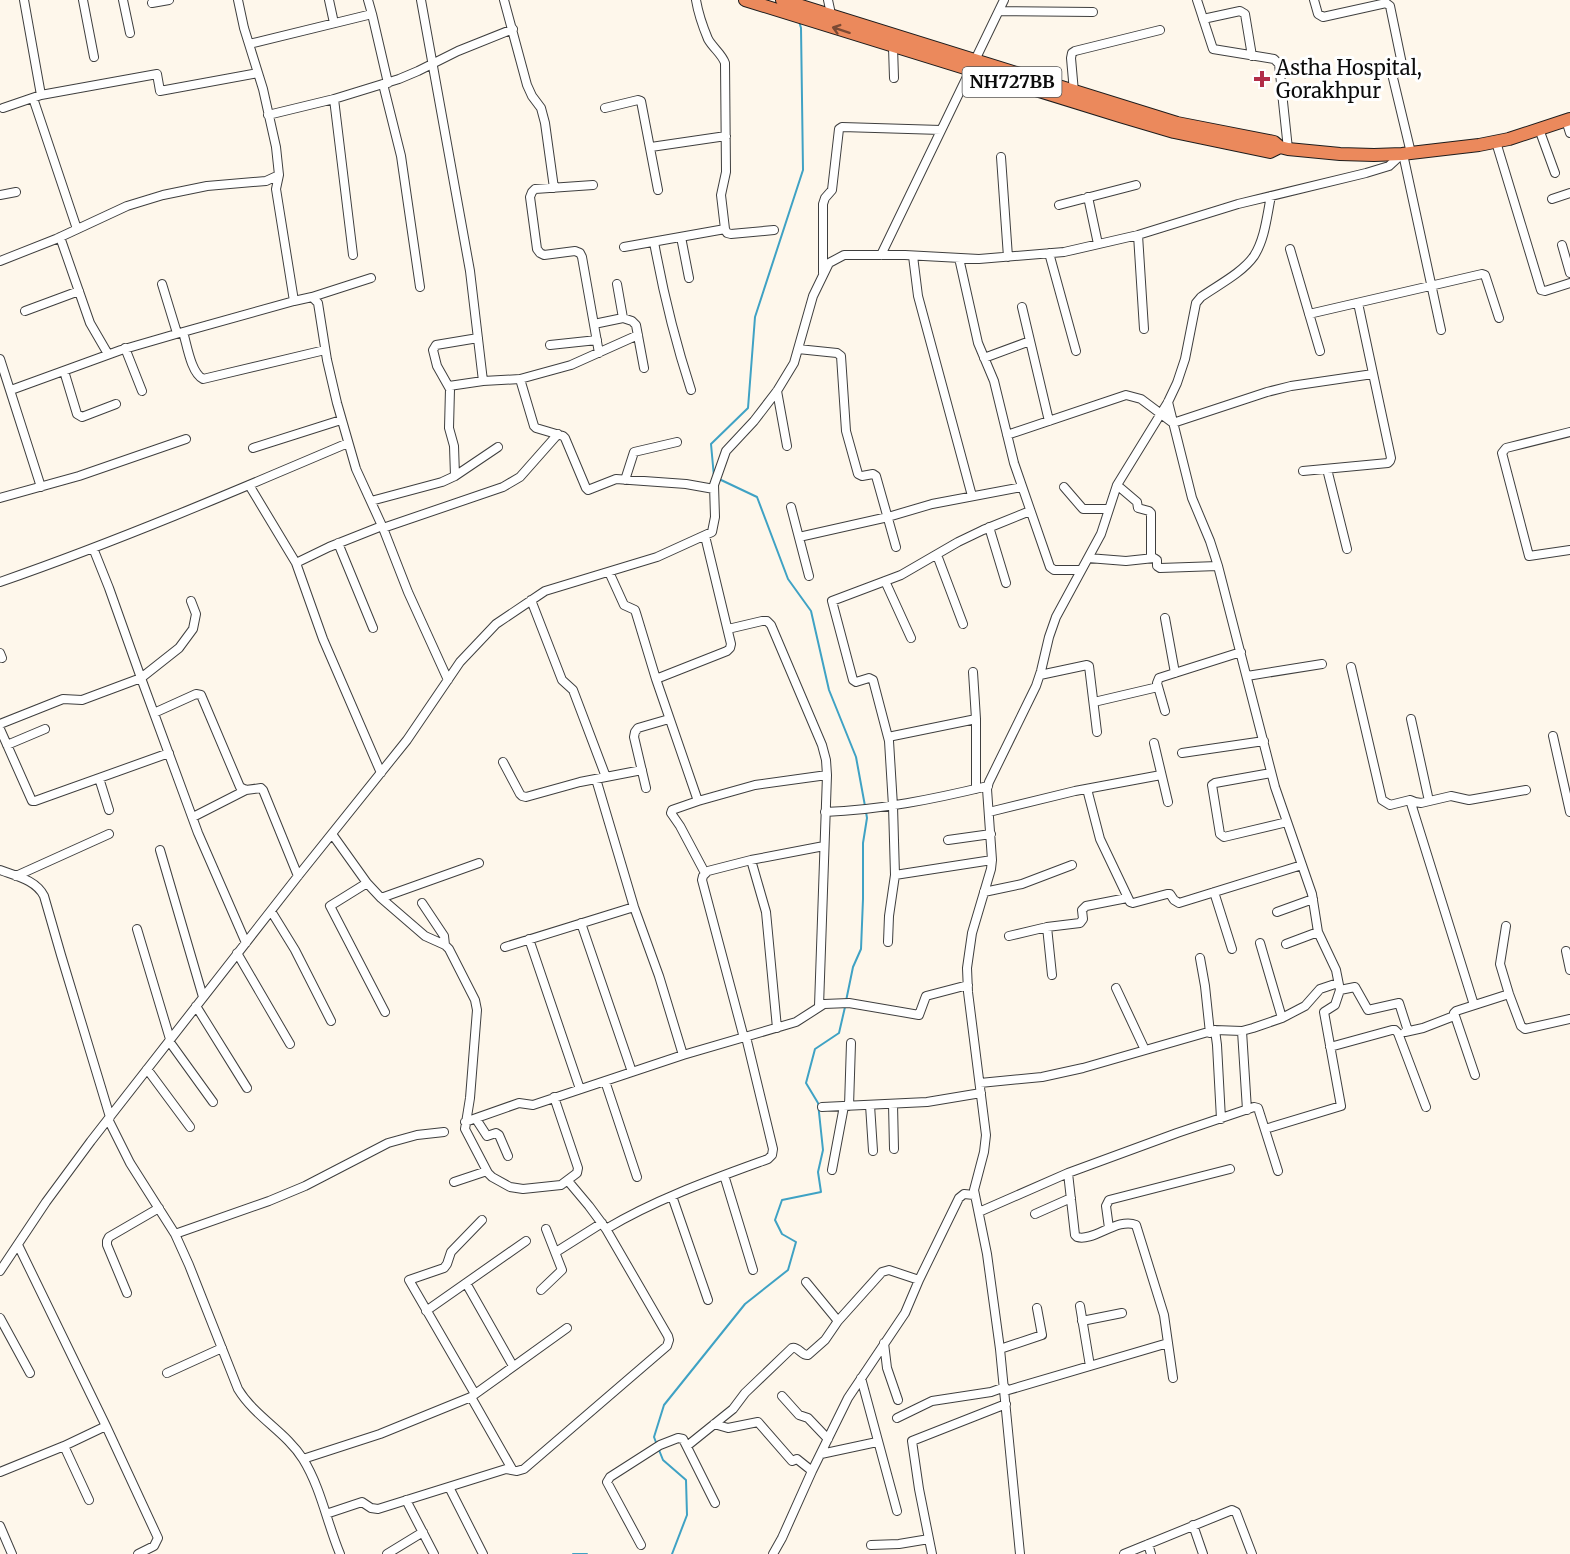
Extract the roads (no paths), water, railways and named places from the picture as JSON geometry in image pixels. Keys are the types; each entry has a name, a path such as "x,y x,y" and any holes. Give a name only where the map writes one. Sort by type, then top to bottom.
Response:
{"highway":[{"name":"NH727BB","path":"745,0 866,32 1174,132 1270,152 1284,148 1374,156 1406,154 1496,142 1568,119"},
{"name":"NH727BB","path":"782,0 831,14 894,47 1074,92 1177,123 1274,142 1284,148"}],"street":[{"path":"24,0 37,96 77,229"},
{"path":"83,0 94,57"},
{"path":"123,0 130,33"},
{"path":"152,3 169,0"},
{"path":"238,0 243,28 258,73 276,147 279,175 276,189 294,302"},
{"path":"329,0 334,23"},
{"path":"368,0 401,156 420,286"},
{"path":"421,0 470,271 483,381"},
{"path":"504,0 527,84 541,108 545,123 554,188"},
{"path":"696,0 708,38 725,63 726,172 721,195 725,229 731,234 774,230"},
{"path":"828,0 831,14"},
{"path":"881,255 1004,0"},
{"path":"1197,0 1213,49 1274,59 1279,64 1284,148"},
{"path":"1314,0 1318,14 1323,17 1386,3 1390,6 1402,64 1393,78 1441,330"},
{"path":"999,11 1093,12"},
{"path":"1203,19 1243,12 1252,56"},
{"path":"249,44 372,14"},
{"path":"268,115 334,99 408,76 458,51 513,30"},
{"path":"1074,92 1072,53 1160,30"},
{"path":"894,47 894,78"},
{"path":"3,108 37,96 157,74 160,91 258,73"},
{"path":"334,99 353,255"},
{"path":"605,108 638,100 643,103 658,190"},
{"path":"1568,119 1570,133"},
{"path":"823,276 823,201 832,190 839,129 842,127 941,130"},
{"path":"1539,129 1555,172"},
{"path":"651,147 726,136"},
{"path":"1496,142 1541,290 1545,291 1570,283"},
{"path":"0,1271 46,1202 109,1118 407,740 460,662 496,624 545,591 657,557 712,532 715,517 714,487 726,452 777,391 794,363 813,296 829,263 844,255 913,255 979,259 1064,252 1137,235 1238,204 1366,173 1389,166 1406,154"},
{"path":"1000,157 1008,257"},
{"path":"0,261 60,237 127,206 163,195 207,186 266,181 279,175"},
{"path":"1059,205 1136,185"},
{"path":"593,186 535,189 531,192 530,197 537,249 540,253 544,255 575,251 582,257 599,353"},
{"path":"0,195 16,192"},
{"path":"1552,199 1570,193"},
{"path":"1020,1554 1000,1349 987,1254 974,1195 985,1144 985,1126 967,968 970,940 992,860 988,786 1040,675 1056,617 1104,527 1117,485 1168,402 1183,365 1196,303 1253,257 1260,243 1271,196"},
{"path":"1088,197 1098,244"},
{"path":"624,248 725,229"},
{"path":"1137,235 1144,329"},
{"path":"60,237 90,323 108,354"},
{"path":"681,237 689,278"},
{"path":"654,242 662,287 691,390"},
{"path":"1562,245 1570,273"},
{"path":"1290,249 1320,351"},
{"path":"1049,254 1076,351"},
{"path":"913,255 918,296 972,496"},
{"path":"959,258 978,343 994,381 1014,463 1052,569 1081,570"},
{"path":"1309,314 1482,274 1485,275 1499,318"},
{"path":"11,390 125,348 312,297 371,278"},
{"path":"162,284 194,369 203,379 326,350"},
{"path":"617,284 623,318"},
{"path":"25,311 79,291"},
{"path":"312,297 318,303 341,420 356,469 448,680"},
{"path":"1303,471 1388,463 1391,458 1358,303"},
{"path":"1022,307 1049,421"},
{"path":"594,324 623,318 635,323 644,368"},
{"path":"449,386 520,379 571,364 638,335"},
{"path":"455,476 454,446 450,428 451,394 437,366 433,347 478,338"},
{"path":"550,345 597,340"},
{"path":"984,357 1030,341"},
{"path":"125,348 142,391"},
{"path":"798,349 837,353 841,356 846,431 858,474 876,476 896,548"},
{"path":"0,359 40,487"},
{"path":"64,370 79,416 82,417 116,404"},
{"path":"1173,423 1267,392 1373,374"},
{"path":"520,379 534,426 565,438 588,490 613,480 714,487"},
{"path":"777,391 787,446"},
{"path":"1007,435 1126,395 1141,399 1173,423"},
{"path":"1168,402 1192,498 1218,566 1271,773 1313,899 1318,932 1336,970 1339,986 1335,1005 1324,1012 1341,1106 1265,1129"},
{"path":"253,447 341,420"},
{"path":"1570,432 1506,448 1502,453 1529,556 1570,550"},
{"path":"296,563 338,543 503,487 520,477 558,434"},
{"path":"0,498 80,476 186,439"},
{"path":"625,480 634,452 677,442"},
{"path":"0,582 93,548 348,443"},
{"path":"370,501 442,482 455,476 498,447"},
{"path":"1328,469 1347,549"},
{"path":"249,485 296,563 323,639 381,773"},
{"path":"1117,485 1137,502 1138,508 1151,513 1151,558"},
{"path":"798,537 888,517 932,504 1022,486"},
{"path":"1064,487 1083,509 1109,509"},
{"path":"791,507 809,576"},
{"path":"888,942 895,875 888,737 873,680 869,678 856,682 853,680 832,603 834,599 917,567 958,542 1030,511"},
{"path":"989,527 1006,583"},
{"path":"656,679 730,648 728,629 705,536"},
{"path":"338,543 373,628"},
{"path":"93,548 193,818 246,943"},
{"path":"937,555 963,624"},
{"path":"1088,558 1126,561 1151,558 1156,559 1157,566 1160,568 1218,566"},
{"path":"609,572 624,605 636,613 669,719 698,801"},
{"path":"885,581 911,638"},
{"path":"531,600 562,680 573,690 606,777"},
{"path":"0,724 63,699 82,700 141,678 179,648 193,629 196,614 191,601"},
{"path":"1165,618 1175,673"},
{"path":"728,629 762,621 771,624 826,760 819,1006"},
{"path":"1165,711 1158,687 1159,678 1241,652"},
{"path":"1247,676 1322,664"},
{"path":"1040,675 1089,666 1096,732"},
{"path":"1351,667 1383,800 1390,805 1410,800 1419,803 1451,796 1469,800 1526,790"},
{"path":"972,672 976,789"},
{"path":"1094,702 1158,687"},
{"path":"154,713 196,694 201,695 237,783 246,790"},
{"path":"646,788 634,737 635,732 638,728 669,719"},
{"path":"888,737 975,719"},
{"path":"1411,719 1429,801"},
{"path":"0,729 32,801 169,753"},
{"path":"7,745 45,729"},
{"path":"1553,736 1570,812"},
{"path":"1182,753 1264,741"},
{"path":"1154,743 1168,802"},
{"path":"503,762 520,794 526,797 580,782 642,770"},
{"path":"1271,773 1212,785 1220,834 1224,837 1287,822"},
{"path":"705,873 670,812 698,801 754,785 827,775"},
{"path":"988,812 1161,775"},
{"path":"99,778 109,810"},
{"path":"596,779 634,907 684,1055"},
{"path":"825,812 859,811 893,806 988,786"},
{"path":"193,818 246,790 258,788 263,790 298,876"},
{"path":"1088,789 1100,839 1130,902 1170,894 1179,903 1302,865"},
{"path":"1410,800 1474,1005"},
{"path":"16,876 109,834"},
{"path":"332,834 367,884 425,936 445,945 458,965 476,1005 472,1083 465,1122 466,1132 492,1177 518,1189 559,1185 577,1173 578,1168 554,1097"},
{"path":"948,840 991,834"},
{"path":"705,873 751,860 824,846"},
{"path":"160,850 203,997"},
{"path":"751,860 765,906 777,1028"},
{"path":"895,875 992,860"},
{"path":"381,898 479,862"},
{"path":"984,891 1022,884 1072,865"},
{"path":"0,870 38,886 44,896 109,1118 130,1163 175,1234 238,1389 245,1400 295,1449 312,1475 339,1554"},
{"path":"556,1252 604,1226 724,1175 768,1159 773,1152 745,1037 702,880 705,873"},
{"path":"367,884 330,906 386,1012"},
{"path":"1214,892 1232,949"},
{"path":"1010,936 1047,927 1080,923 1083,919 1082,910 1086,906 1127,897"},
{"path":"1277,912 1313,899"},
{"path":"422,903 444,936 445,945"},
{"path":"505,947 634,907"},
{"path":"271,910 295,950 331,1022"},
{"path":"581,923 632,1072"},
{"path":"1506,926 1500,964 1522,1028 1570,1018"},
{"path":"1047,927 1052,975"},
{"path":"137,930 170,1040 213,1102"},
{"path":"1286,944 1318,932"},
{"path":"529,939 580,1089"},
{"path":"1260,943 1282,1018"},
{"path":"1566,951 1570,970"},
{"path":"237,953 290,1044"},
{"path":"1200,958 1212,1031 1217,1046 1221,1119"},
{"path":"465,1122 519,1103 533,1105 684,1055 796,1022 819,1006 834,1002 849,1003 919,1015 926,996 968,985"},
{"path":"980,1083 1042,1077 1083,1068 1212,1031 1242,1031 1282,1018 1305,1006 1320,988 1339,986 1355,987 1368,1010 1399,1003 1403,1032 1426,1107"},
{"path":"1116,988 1146,1050"},
{"path":"1475,1075 1454,1013 1509,994"},
{"path":"196,1006 247,1088"},
{"path":"1330,1047 1392,1030 1403,1032 1423,1028 1454,1016"},
{"path":"1242,1031 1247,1110"},
{"path":"832,1170 847,1106 851,1043"},
{"path":"147,1069 190,1127"},
{"path":"605,1081 637,1177"},
{"path":"822,1107 927,1102 981,1093"},
{"path":"893,1104 894,1149"},
{"path":"870,1105 873,1151"},
{"path":"979,1212 1068,1173 1254,1107 1258,1108 1278,1172"},
{"path":"476,1119 487,1136 498,1134 508,1156"},
{"path":"175,1234 296,1190 388,1143 417,1135 444,1132"},
{"path":"1109,1228 1106,1206 1109,1200 1230,1169"},
{"path":"454,1182 487,1171"},
{"path":"1068,1173 1077,1237 1082,1239 1109,1228 1131,1223 1136,1225 1161,1301 1173,1378"},
{"path":"724,1175 753,1270"},
{"path":"326,1514 358,1503 364,1503 374,1509 506,1469 517,1471 524,1469 667,1346 668,1336 604,1226 568,1181"},
{"path":"773,1554 848,1398 905,1313 959,1198 964,1194 974,1195"},
{"path":"672,1197 708,1300"},
{"path":"1035,1214 1071,1198"},
{"path":"127,1293 106,1241 159,1208"},
{"path":"482,1220 451,1252 444,1268 409,1280 512,1469"},
{"path":"541,1290 562,1270 546,1229"},
{"path":"426,1311 526,1241"},
{"path":"18,1245 158,1538 154,1546 138,1554"},
{"path":"687,1446 733,1409 745,1393 792,1348 808,1355 825,1340 838,1321 882,1272 886,1270 919,1280"},
{"path":"806,1282 838,1321"},
{"path":"466,1283 513,1366"},
{"path":"1080,1306 1090,1366"},
{"path":"1000,1349 1042,1335 1037,1308"},
{"path":"1082,1321 1122,1313"},
{"path":"0,1318 30,1373"},
{"path":"303,1459 380,1434 473,1395 567,1328"},
{"path":"884,1343 886,1368 898,1400"},
{"path":"897,1418 937,1399 1005,1389 1168,1343"},
{"path":"168,1373 222,1348"},
{"path":"861,1378 897,1511"},
{"path":"782,1395 799,1415 808,1418 828,1438"},
{"path":"932,1554 912,1441 1006,1404"},
{"path":"714,1424 728,1428 758,1422 792,1461 797,1459 812,1471"},
{"path":"0,1472 106,1426"},
{"path":"641,1545 607,1482 660,1445 678,1438 683,1439 715,1503"},
{"path":"821,1454 877,1442"},
{"path":"64,1446 89,1500"},
{"path":"448,1487 483,1554"},
{"path":"406,1500 434,1554"},
{"path":"1124,1554 1234,1510 1252,1554"},
{"path":"1193,1525 1203,1554"},
{"path":"0,1526 12,1554"},
{"path":"387,1554 423,1532"},
{"path":"872,1545 899,1544 929,1539"},
{"path":"1148,1544 1151,1554"}],"waterway":[{"path":"714,477 711,444 748,408 755,317 803,170 801,28 799,21"},
{"path":"719,479 757,497 788,579 811,611 829,690 856,757 865,806"},
{"path":"846,1001 853,967 861,949 863,843 866,812"},
{"path":"657,1445 654,1437 664,1405 745,1304 788,1270 796,1242 782,1234 775,1220 782,1200 821,1192 818,1172 823,1150 818,1103 806,1083 815,1049 839,1033 845,1007"},
{"path":"659,1450 663,1460 686,1480 687,1515 672,1554"},
{"path":"573,1554 587,1554"}],"place":[{"name":"Astha Hospital, Gorakhpur","path":"1262,79"}]}
